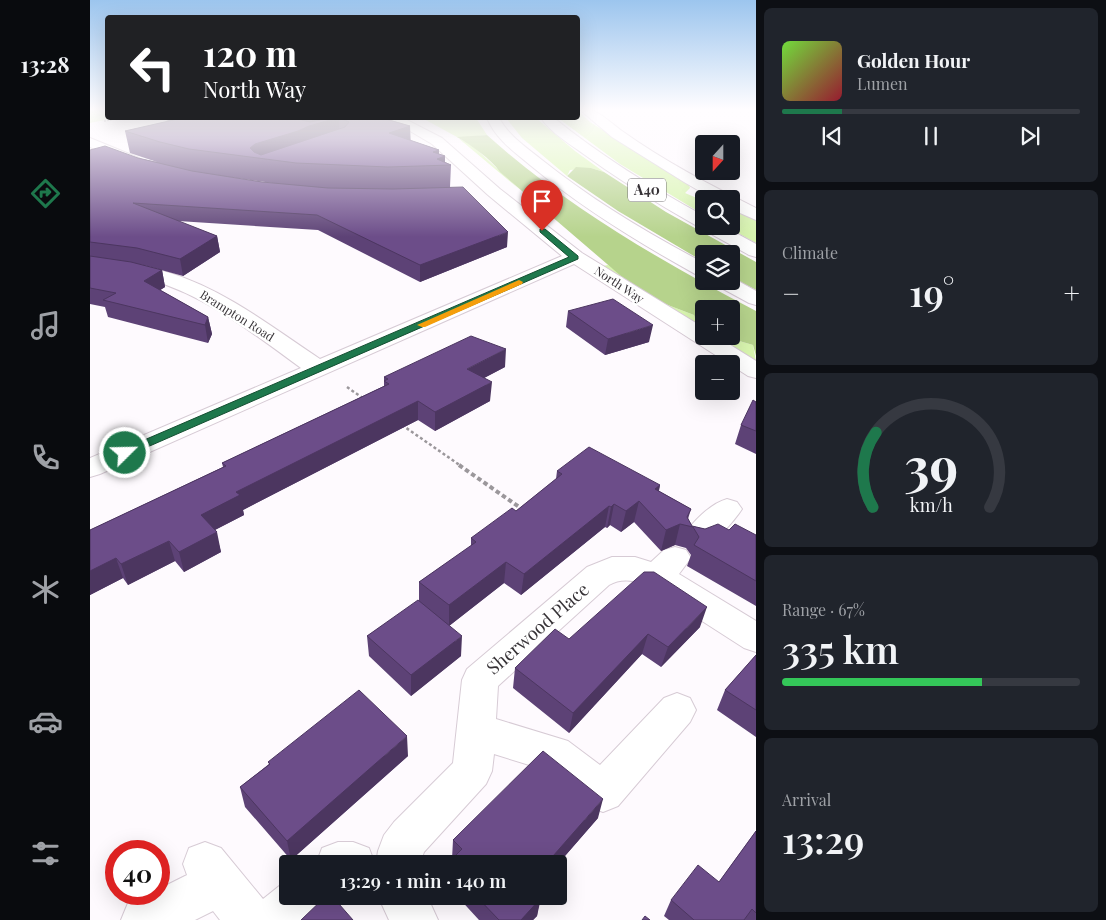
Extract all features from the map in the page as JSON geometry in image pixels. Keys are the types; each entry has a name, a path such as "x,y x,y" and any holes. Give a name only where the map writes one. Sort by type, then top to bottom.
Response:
{"main road":[{"path":"112,152 152,167"},
{"name":"North Way","path":"449,152 494,192 575,257 756,371"},
{"name":"A40","path":"523,152 547,172 620,222 695,266"},
{"name":"A40","path":"591,152 628,179 695,218"},
{"path":"646,152 709,190"},
{"path":"477,194 494,192"},
{"path":"740,207 756,215"},
{"path":"727,235 756,251"},
{"path":"90,468 575,257"},
{"name":"Brampton Road","path":"90,264 143,272 189,287 218,301 318,369"},
{"path":"740,290 756,299"},
{"path":"698,537 727,509"},
{"name":"Sherwood Place","path":"399,855 409,837 472,771 480,680 598,576 612,569 666,567 756,638"},
{"path":"476,731 554,754 603,792 677,710"},
{"path":"146,920 213,874 250,920"},
{"path":"275,920 291,905"},
{"path":"406,905 414,920"}],"path":[{"path":"318,369 370,403"},
{"path":"395,420 525,511"}],"green space":[{"path":"475,152 479,152 519,189"},
{"path":"479,152 507,152 549,186 582,209 695,278 695,290 717,290 735,300 695,300 695,318 694,315 660,302 621,276"},
{"path":"538,152 576,152 604,172 591,168 570,170 567,176"},
{"path":"604,152 637,152 689,185 690,188 685,193 695,197 695,210 620,164"},
{"path":"576,167 591,168 604,172 666,212 695,228 695,235 707,235 725,245 695,245 695,257 618,211 567,176"},
{"path":"740,212 756,220 756,243 740,234"},
{"path":"740,253 756,262 756,290 740,282"},
{"path":"608,265 660,302 694,315 695,325 603,266"},
{"path":"740,302 756,311 756,356 753,345 740,341"},
{"path":"740,341 753,345 756,361 728,345 740,345"}],"building":[{"path":"90,152 121,152 138,158 192,171 262,182 328,188 463,187 508,232 420,265 317,215 133,203 217,236 180,259 137,248 90,242"},
{"path":"211,152 254,152 261,155 270,152 433,152 445,156 437,159 451,165 388,167 296,163"},
{"path":"90,256 131,262 162,270 144,281 208,317 205,325 103,300 116,293 90,288"},
{"path":"613,299 653,325 608,339 568,311"},
{"path":"471,336 506,349 467,369 492,382 435,412 418,401 236,492 240,495 201,515 217,532 179,552 169,541 121,564 116,558 90,571 90,530 226,466 222,463 389,384 384,381 388,379 384,377"},
{"path":"753,400 756,402 756,431 741,425"},
{"path":"589,447 660,485 655,489 691,509 687,517 692,526 705,529 718,524 729,530 735,524 756,535 756,581 694,545 699,537 693,527 680,524 666,530 639,501 626,511 614,504 611,507 609,506 524,574 506,562 449,605 419,582 476,542 471,538 512,508 516,511 562,474 557,471"},
{"path":"644,572 654,572 707,607 668,647 648,634 573,713 515,668 555,629 569,639"},
{"path":"418,600 462,636 411,675 367,636"},
{"path":"756,655 756,710 725,690"},
{"path":"359,690 407,736 287,841 240,787 270,764 268,762"},
{"path":"543,751 603,799 554,855 456,855 462,849 453,840"},
{"path":"756,831 756,913 752,909 744,920 694,920 671,900 698,865 719,882"},
{"path":"317,905 340,905 353,920 301,920"},
{"path":"485,905 535,905 521,920 499,920"},
{"path":"645,916 650,920 642,920"}],"slow traffic":[{"path":"422,325 519,282"}],"route":[{"path":"125,453 575,257 542,231"}]}
